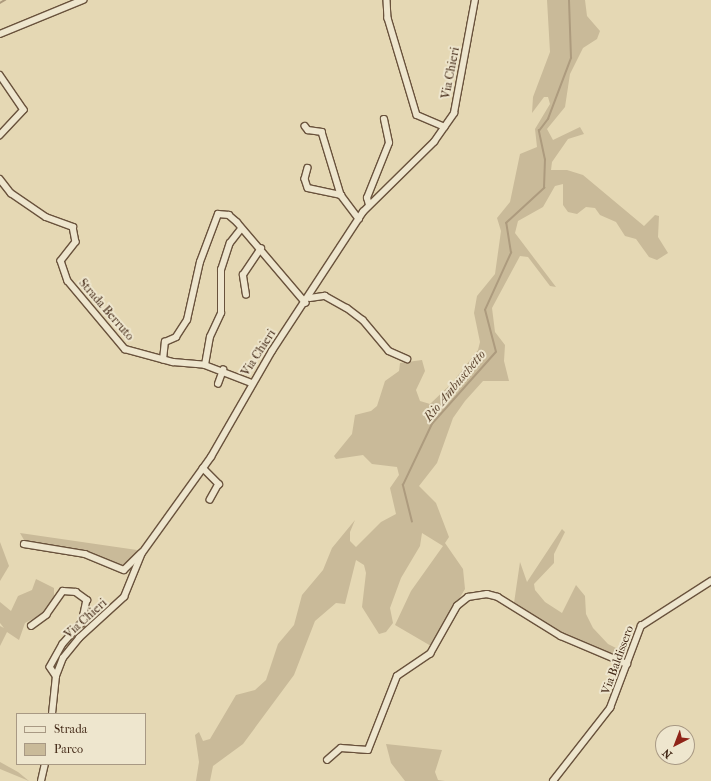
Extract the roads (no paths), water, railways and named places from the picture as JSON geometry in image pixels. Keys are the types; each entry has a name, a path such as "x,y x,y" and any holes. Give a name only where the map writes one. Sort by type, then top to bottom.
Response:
{"street":[{"path":"0,34 83,0"},
{"path":"387,0 388,18 417,115 445,126"},
{"name":"Via Chieri","path":"52,713 56,676 70,647 124,597 142,553 203,468 252,383 308,300 369,205 415,162 445,126 457,104 475,0"},
{"path":"0,75 24,110 0,136"},
{"path":"369,205 367,198 389,144 384,120"},
{"path":"305,126 308,130 324,135 341,195 359,219"},
{"path":"308,168 305,179 308,188 341,195"},
{"name":"Strada Berruto","path":"0,179 11,193 46,217 73,227 76,242 61,258 62,266 71,286 119,344 131,353 163,360 205,365 223,370 252,383"},
{"path":"163,360 165,342 181,332 191,309 200,262 214,218 222,213 229,215 308,300 325,296 347,308 363,320 389,351 407,359"},
{"path":"205,365 210,337 221,313 221,270 230,243 241,229"},
{"path":"246,295 243,274 260,248"},
{"path":"218,384 223,370"},
{"path":"203,468 219,484 210,500"},
{"path":"24,544 85,554 124,570 142,553"},
{"name":"Via Baldissero","path":"553,781 593,730 617,696 641,626 711,581"},
{"path":"31,626 46,615 63,591 76,592 86,600 82,623 63,644 50,667 56,676"},
{"path":"327,760 341,748 368,750 397,676 430,654 457,606 468,597 498,597 561,636 627,664"},
{"path":"41,781 45,765"}],"waterway":[{"path":"0,3 5,0"},
{"name":"Rio Ambuschetto","path":"412,522 403,485 432,424 496,352 485,310 511,253 506,223 544,188 545,160 539,131 548,119 571,58 569,0"}]}
